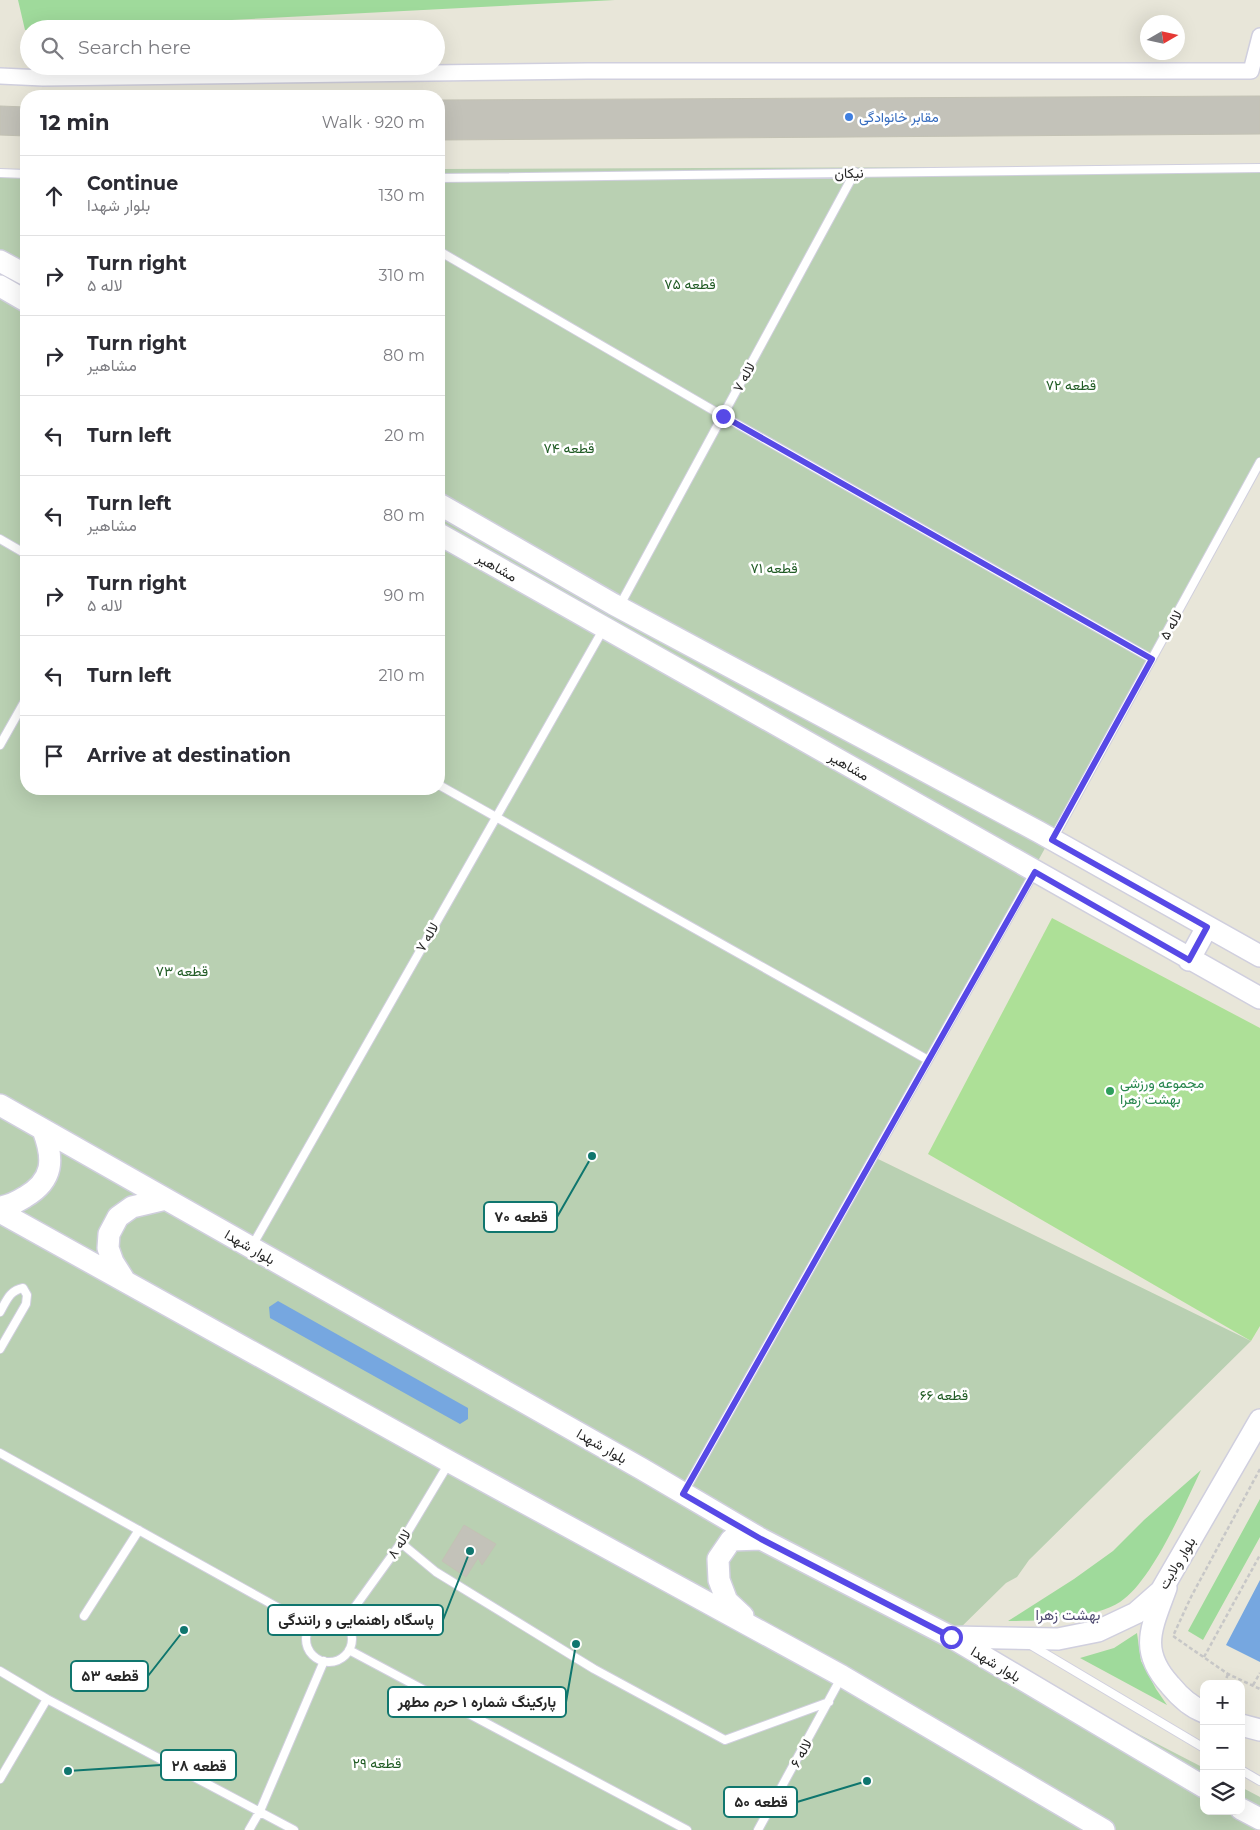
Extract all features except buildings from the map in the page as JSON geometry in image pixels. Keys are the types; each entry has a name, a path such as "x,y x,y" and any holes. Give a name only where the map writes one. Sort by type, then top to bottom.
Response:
{"street":[{"path":"445,73 587,71 1251,71 1260,36"},
{"path":"0,76 43,78 276,75"},
{"path":"0,261 20,272"},
{"path":"0,286 20,298"},
{"name":"مشاهیر","path":"445,507 619,607 1052,840 1260,956"},
{"name":"مشاهیر","path":"445,537 1189,960 1260,998"},
{"path":"1189,960 1207,927"},
{"name":"بلوار شهدا","path":"0,1106 642,1469 761,1539 951,1637 1200,1785"},
{"path":"0,1207 9,1206 38,1188 47,1176 50,1158 48,1144 42,1130"},
{"path":"126,1282 110,1255 108,1248 109,1234 118,1216 132,1208 166,1199"},
{"path":"0,1212 450,1462 755,1627 1104,1830"},
{"name":"بلوار ولایت","path":"951,1637 1058,1640 1098,1631 1136,1613 1161,1591 1260,1420"},
{"path":"755,1627 727,1601 718,1580 718,1559 732,1540 761,1539"},
{"path":"1171,1573 1151,1632 1151,1655 1158,1672 1177,1693 1200,1710"},
{"path":"1245,1727 1260,1730"},
{"path":"1245,1811 1260,1819"}],"lane":[{"name":"نیکان","path":"445,178 1260,168"},
{"name":"لاله ۷","path":"619,607 855,172"},
{"path":"0,174 20,174"},
{"path":"445,254 723,416 1152,659"},
{"name":"لاله ۵","path":"1052,840 1260,462"},
{"path":"0,539 20,551"},
{"name":"لاله ۷","path":"251,1248 604,627"},
{"path":"0,744 20,709"},
{"path":"445,788 928,1060"},
{"path":"683,1494 1035,872"},
{"path":"0,1312 9,1296 15,1290 23,1288 27,1295 26,1304 0,1349"},
{"path":"0,1453 311,1626"},
{"name":"لاله ۸","path":"344,1622 401,1543 450,1462"},
{"path":"84,1616 139,1530"},
{"path":"401,1543 436,1572 594,1669 725,1740 829,1702"},
{"path":"331,1616 344,1622 352,1636 349,1650 339,1660 324,1661 317,1658 308,1647 308,1632 311,1626 316,1620 331,1616"},
{"path":"1019,1639 1200,1746"},
{"path":"349,1650 687,1830"},
{"path":"249,1830 260,1811 324,1661"},
{"path":"0,1671 47,1699 294,1830"},
{"name":"لاله ۶","path":"758,1830 842,1676"},
{"path":"0,1779 47,1699"},
{"path":"1245,1772 1260,1781"}],"path":[{"path":"1260,1469 1191,1596 1173,1636 1228,1674 1260,1689"},
{"path":"1204,1657 1260,1555"},
{"path":"1226,1680 1228,1674"},
{"path":"1253,1686 1260,1674"}],"green space":[{"path":"18,0 615,0 230,20 23,20"},
{"path":"1260,166 1260,460 874,1157 1251,1341 1029,1560 1017,1577 1006,1583 951,1637 1200,1766 1200,1815 1245,1815 1245,1789 1260,1797 1260,1830 0,1830 0,170 20,170 20,795 445,795 445,169"},
{"name":"مجموعه ورزشی بهشت زهرا","path":"1052,918 1260,1028 1260,1326 1251,1341 928,1154"},
{"path":"1201,1470 1166,1542 1144,1578 1120,1602 1096,1612 1066,1618 1008,1621 1074,1579 1113,1551 1144,1520"},
{"path":"1260,1499 1260,1537 1203,1640 1188,1631"},
{"path":"1137,1633 1141,1661 1167,1705 1080,1658 1114,1648"}],"water":[{"path":"278,1301 468,1408 468,1419 460,1424 270,1318 269,1307"},
{"path":"1260,1580 1260,1662 1226,1645"}],"place":[{"name":"مقابر خانوادگی","path":"849,117"},
{"name":"مجموعه ورزشی بهشت زهرا","path":"1110,1091"},
{"name":"قطعه ۷۰","path":"592,1156"},
{"name":"پاسگاه راهنمایی و رانندگی","path":"470,1551"},
{"name":"قطعه ۵۳","path":"184,1630"},
{"name":"پارکینگ شماره ۱ حرم مطهر","path":"576,1644"},
{"name":"قطعه ۲۸","path":"68,1771"},
{"name":"قطعه ۵۰","path":"867,1781"}],"district":[{"name":"بهشت زهرا","path":"1068,1615"}],"route":[{"path":"723,416 1152,659 1052,840 1207,927 1189,960 1035,872 683,1494 761,1539 951,1637"}],"park label":[{"name":"قطعه ۷۵","path":"690,284"},
{"name":"قطعه ۷۲","path":"1071,385"},
{"name":"قطعه ۷۴","path":"569,448"},
{"name":"قطعه ۷۱","path":"774,568"},
{"name":"قطعه ۷۳","path":"182,971"},
{"name":"قطعه ۶۶","path":"944,1395"},
{"name":"قطعه ۲۹","path":"377,1763"}]}
